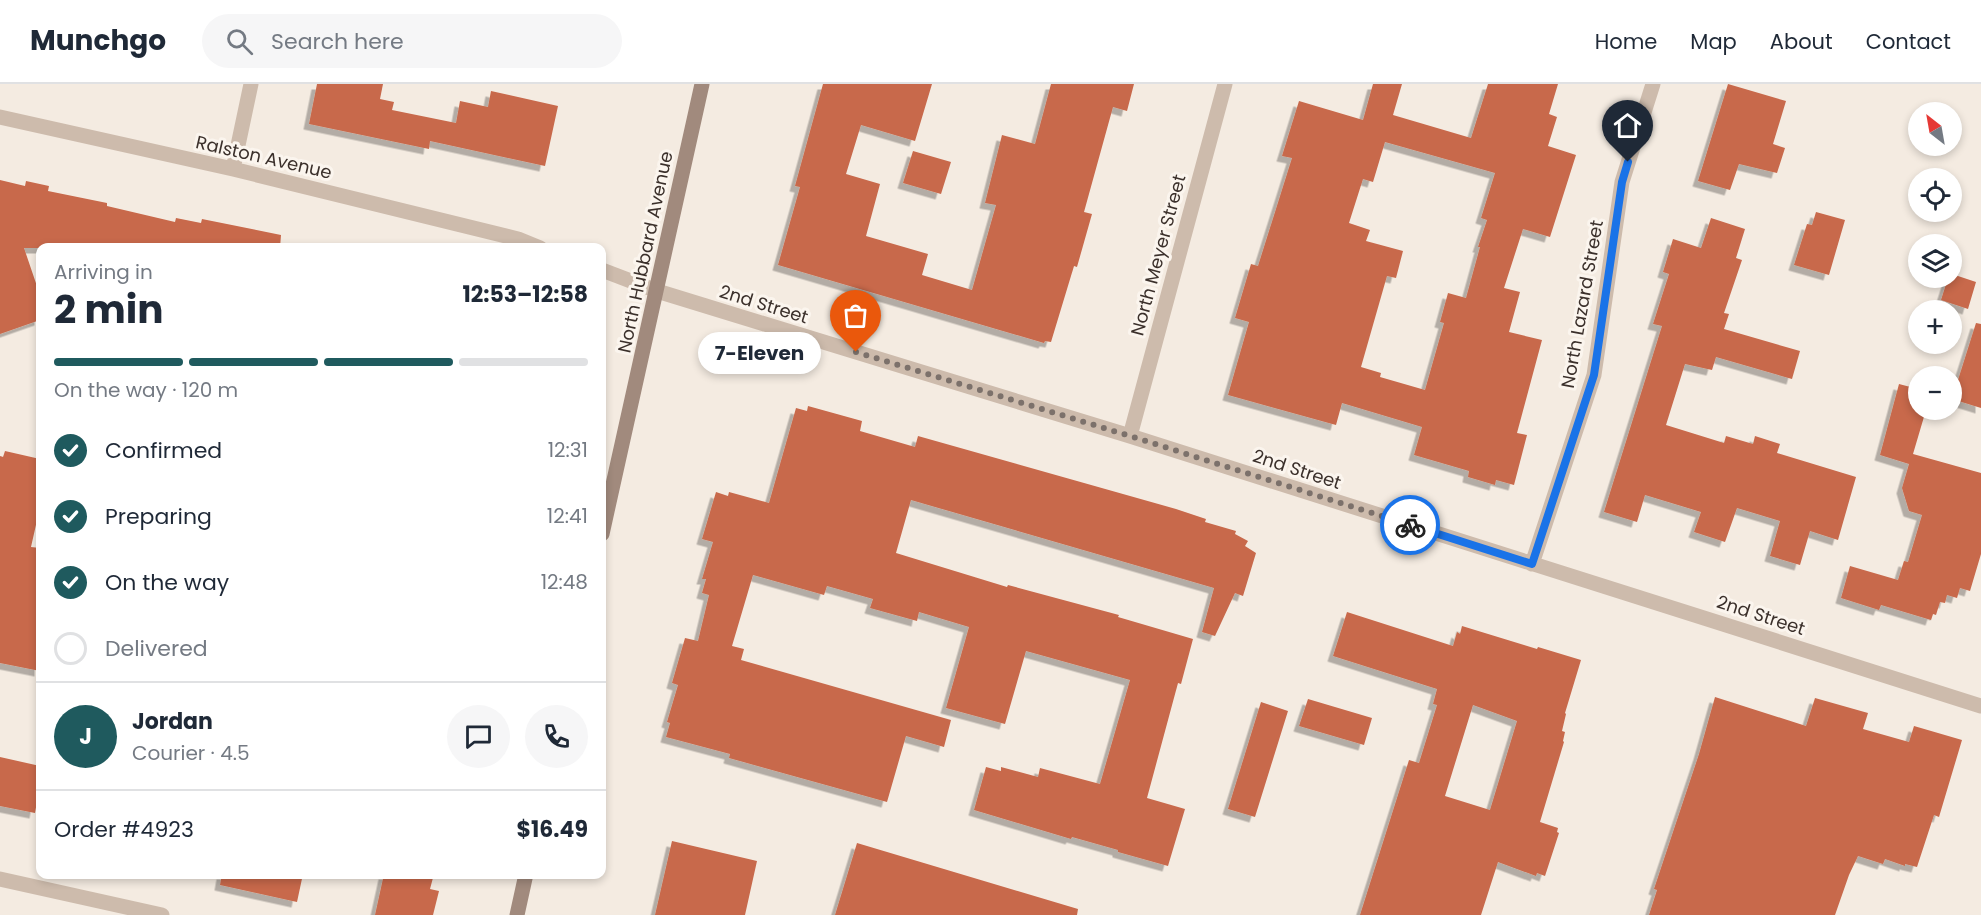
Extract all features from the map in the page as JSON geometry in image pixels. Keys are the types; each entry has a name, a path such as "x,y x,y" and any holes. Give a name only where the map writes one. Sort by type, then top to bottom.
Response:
{"main road":[{"name":"North Hubbard Avenue","path":"606,516 702,84"},
{"path":"517,915 525,879"}],"street":[{"path":"233,169 251,84"},
{"name":"North Meyer Street","path":"1130,436 1225,84"},
{"name":"North Lazard Street","path":"1532,564 1594,375 1622,182 1653,84"},
{"name":"Ralston Avenue","path":"0,117 233,169 528,243"},
{"name":"2nd Street","path":"606,272 657,291 1130,436 1981,705"},
{"path":"0,879 162,915"}],"building":[{"path":"317,84 383,84 380,99 394,102 392,110 456,123 460,101 488,107 491,91 558,106 545,166 430,141 429,149 309,124"},
{"path":"823,84 932,84 915,141 861,125 846,174 880,184 866,236 928,254 922,275 972,290 996,205 985,203 1002,135 1035,144 1051,84 1134,84 1127,111 1113,107 1084,212 1092,214 1077,267 1074,266 1051,342 1045,341 1044,343 778,265 800,187 795,186"},
{"path":"1373,84 1402,84 1393,115 1471,138 1488,84 1558,84 1549,114 1557,117 1548,146 1576,155 1550,237 1523,229 1504,288 1520,292 1509,332 1542,340 1517,433 1527,435 1514,485 1496,480 1495,485 1468,477 1469,471 1414,455 1422,427 1342,403 1336,425 1228,395 1249,322 1235,318 1251,264 1258,266 1292,158 1282,156 1299,101 1363,120","holes":["1385,142 1495,173 1481,218 1487,220 1466,298 1448,293 1440,322 1444,323 1425,390 1380,377 1381,373 1361,367 1387,276 1396,278 1403,251 1366,241 1370,230 1349,223 1363,179 1373,182"]},
{"path":"1728,84 1786,101 1773,144 1785,148 1777,173 1739,164 1730,190 1698,181"},
{"path":"913,151 951,162 941,194 903,183"},
{"path":"0,180 25,186 26,181 49,186 48,191 107,203 107,206 175,222 176,218 201,223 202,219 281,235 280,243 36,243 36,248 24,248 36,283 36,321 0,334"},
{"path":"1816,212 1845,220 1829,275 1794,265 1807,224 1812,225"},
{"path":"1711,218 1745,229 1736,258 1742,260 1724,313 1729,314 1724,329 1800,351 1792,379 1716,357 1712,370 1685,364 1666,425 1724,443 1726,436 1753,444 1755,436 1780,444 1777,453 1856,477 1838,540 1810,531 1800,565 1770,556 1780,521 1737,508 1725,542 1694,532 1701,512 1645,495 1637,522 1604,512 1662,326 1653,324 1669,274 1663,272 1673,239 1701,248"},
{"path":"1962,277 1976,282 1968,309 1962,307 1962,300 1941,300 1945,288 1962,288"},
{"path":"1976,323 1981,324 1981,408 1962,402 1962,367"},
{"path":"1899,384 1908,386 1908,420 1923,420 1913,454 1981,473 1981,554 1970,591 1960,588 1957,598 1947,595 1945,603 1940,602 1936,615 1933,614 1931,620 1881,605 1879,610 1841,598 1850,566 1898,580 1904,561 1908,562 1922,515 1909,511 1902,488 1909,464 1880,455"},
{"path":"808,406 862,421 860,431 915,447 918,436 1176,509 1206,519 1205,522 1236,531 1235,534 1248,541 1245,546 1256,553 1243,596 1235,593 1215,636 1202,632 1214,588 911,500 896,553 1007,587 1008,585 1119,615 1118,617 1193,639 1181,684 1178,683 1147,798 1185,809 1168,866 974,810 986,767 1001,771 1001,767 1038,777 1040,768 1100,784 1130,680 1026,651 1005,724 946,708 969,627 919,612 917,621 870,608 873,599 827,586 824,595 753,575 732,646 744,649 741,660 951,720 944,747 906,736 887,802 729,758 730,754 666,737 670,723 667,722 678,685 672,683 685,638 698,641 709,595 702,593 706,579 702,579 713,542 702,539 716,492 728,496 729,492 769,503 796,408 807,411"},
{"path":"5,451 36,458 36,525 31,547 36,548 36,670 0,663 0,456 3,457"},
{"path":"1347,612 1453,646 1457,632 1460,634 1462,626 1581,660 1565,713 1562,731 1565,732 1564,742 1540,822 1558,828 1559,833 1545,876 1537,873 1536,876 1498,862 1481,915 1360,915 1409,760 1419,763 1437,705 1433,704 1437,689 1333,656","holes":["1473,705 1517,721 1490,810 1445,796"]},
{"path":"1715,697 1806,726 1815,698 1868,713 1863,729 1909,742 1914,726 1962,740 1939,817 1934,815 1917,867 1905,864 1905,866 1885,859 1883,864 1858,856 1835,915 1649,915 1657,890 1654,889 1699,754"},
{"path":"1308,699 1372,718 1364,745 1299,726"},
{"path":"1261,702 1288,711 1255,817 1228,809"},
{"path":"0,757 36,765 35,813 0,806"},
{"path":"672,841 757,861 745,915 655,915"},
{"path":"857,843 1078,909 1077,915 835,915"},
{"path":"221,879 302,879 297,902 220,885"},
{"path":"383,879 433,879 430,889 439,891 433,915 375,915"}],"way so far":[{"path":"856,352 1410,525"}],"place":[{"name":"7-Eleven","path":"856,352"}],"route":[{"path":"1410,525 1532,564 1594,375 1622,182 1628,162"}]}
